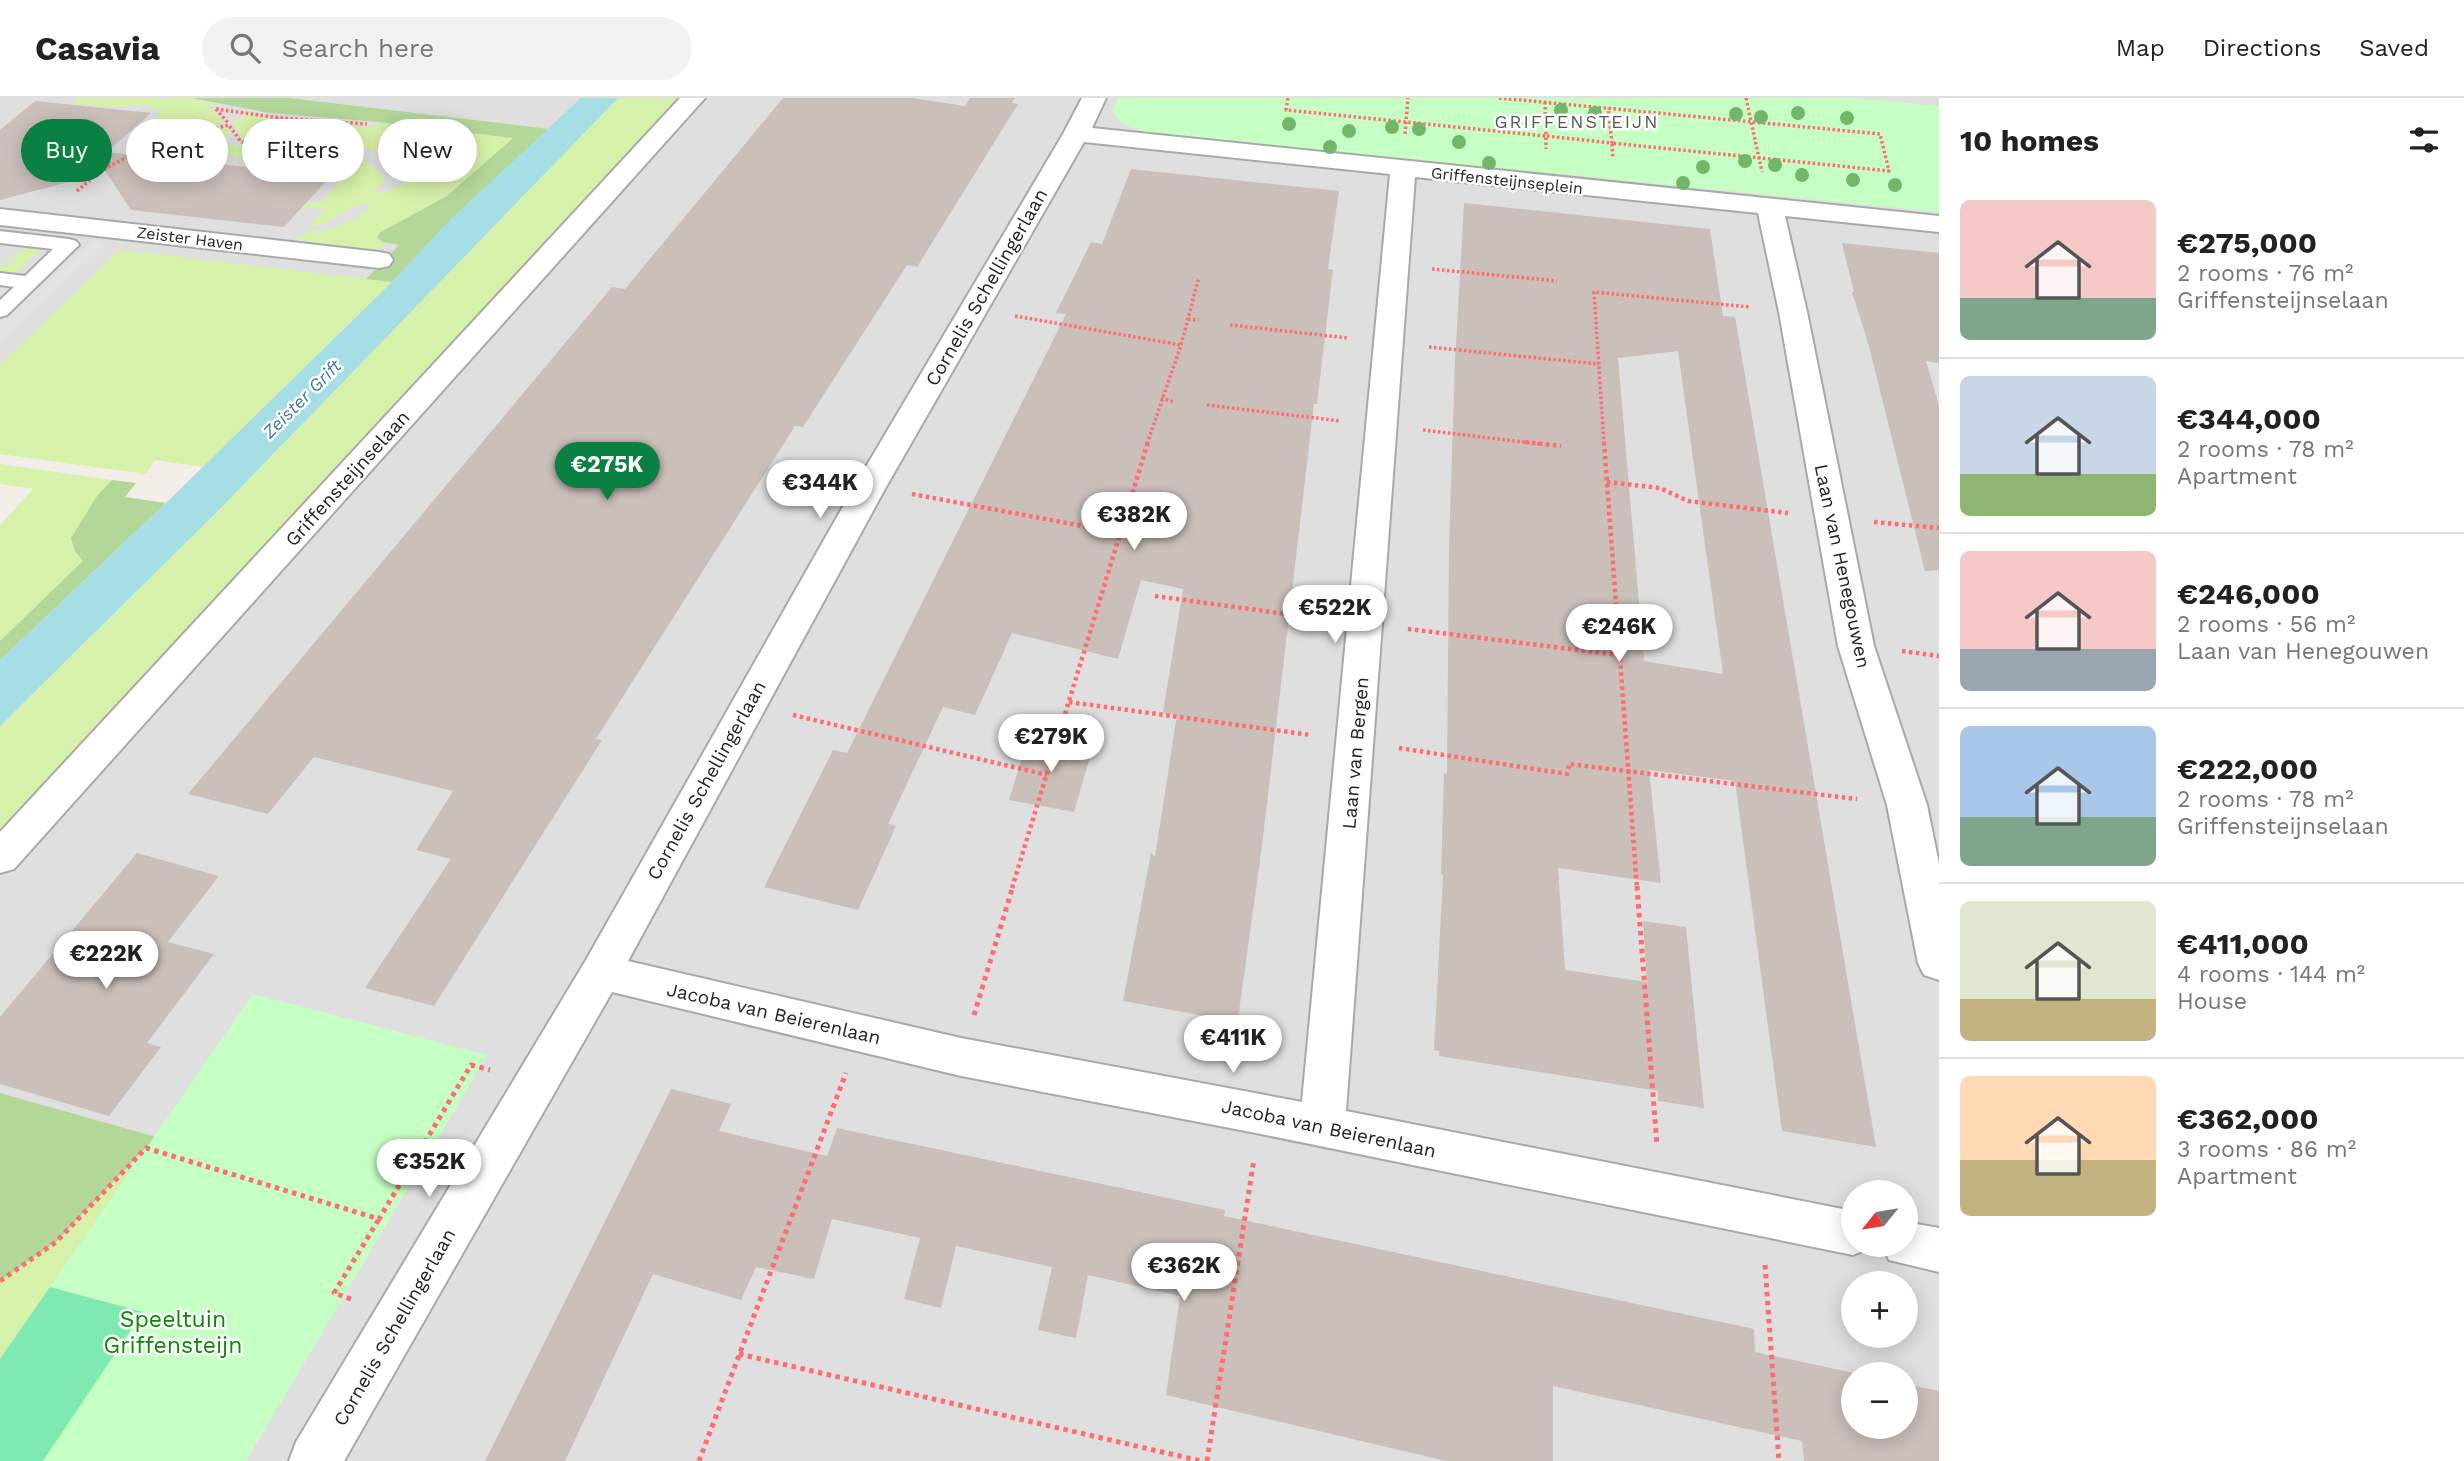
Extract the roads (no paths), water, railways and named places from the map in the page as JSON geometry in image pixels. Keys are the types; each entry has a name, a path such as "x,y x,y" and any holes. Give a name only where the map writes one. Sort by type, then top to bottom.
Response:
{"street":[{"name":"Griffensteijnselaan","path":"0,858 693,98"},
{"name":"Cornelis Schellingerlaan","path":"316,1461 601,972 747,704 870,486 1076,134 1094,98"},
{"name":"Griffensteijnseplein","path":"1076,134 1939,224"},
{"name":"Laan van Bergen","path":"1322,1127 1403,170"},
{"name":"Laan van Henegouwen","path":"1770,207 1793,312 1856,646 1907,805 1939,964"},
{"name":"Zeister Haven","path":"0,217 379,260"},
{"name":"Jacoba van Beierenlaan","path":"601,972 961,1057 1261,1114 1841,1231"},
{"path":"1918,1246 1939,1250"}],"lane":[{"path":"0,237 69,245 0,311"},
{"path":"0,279 30,283"}],"water":[{"name":"Zeister Grift","path":"581,98 618,98 218,511 0,726 0,660 166,503 392,282 452,218"}],"district":[{"name":"GRIFFENSTEIJN","path":"1577,122"}],"park label":[{"name":"Speeltuin Griffensteijn","path":"173,1332"}]}
